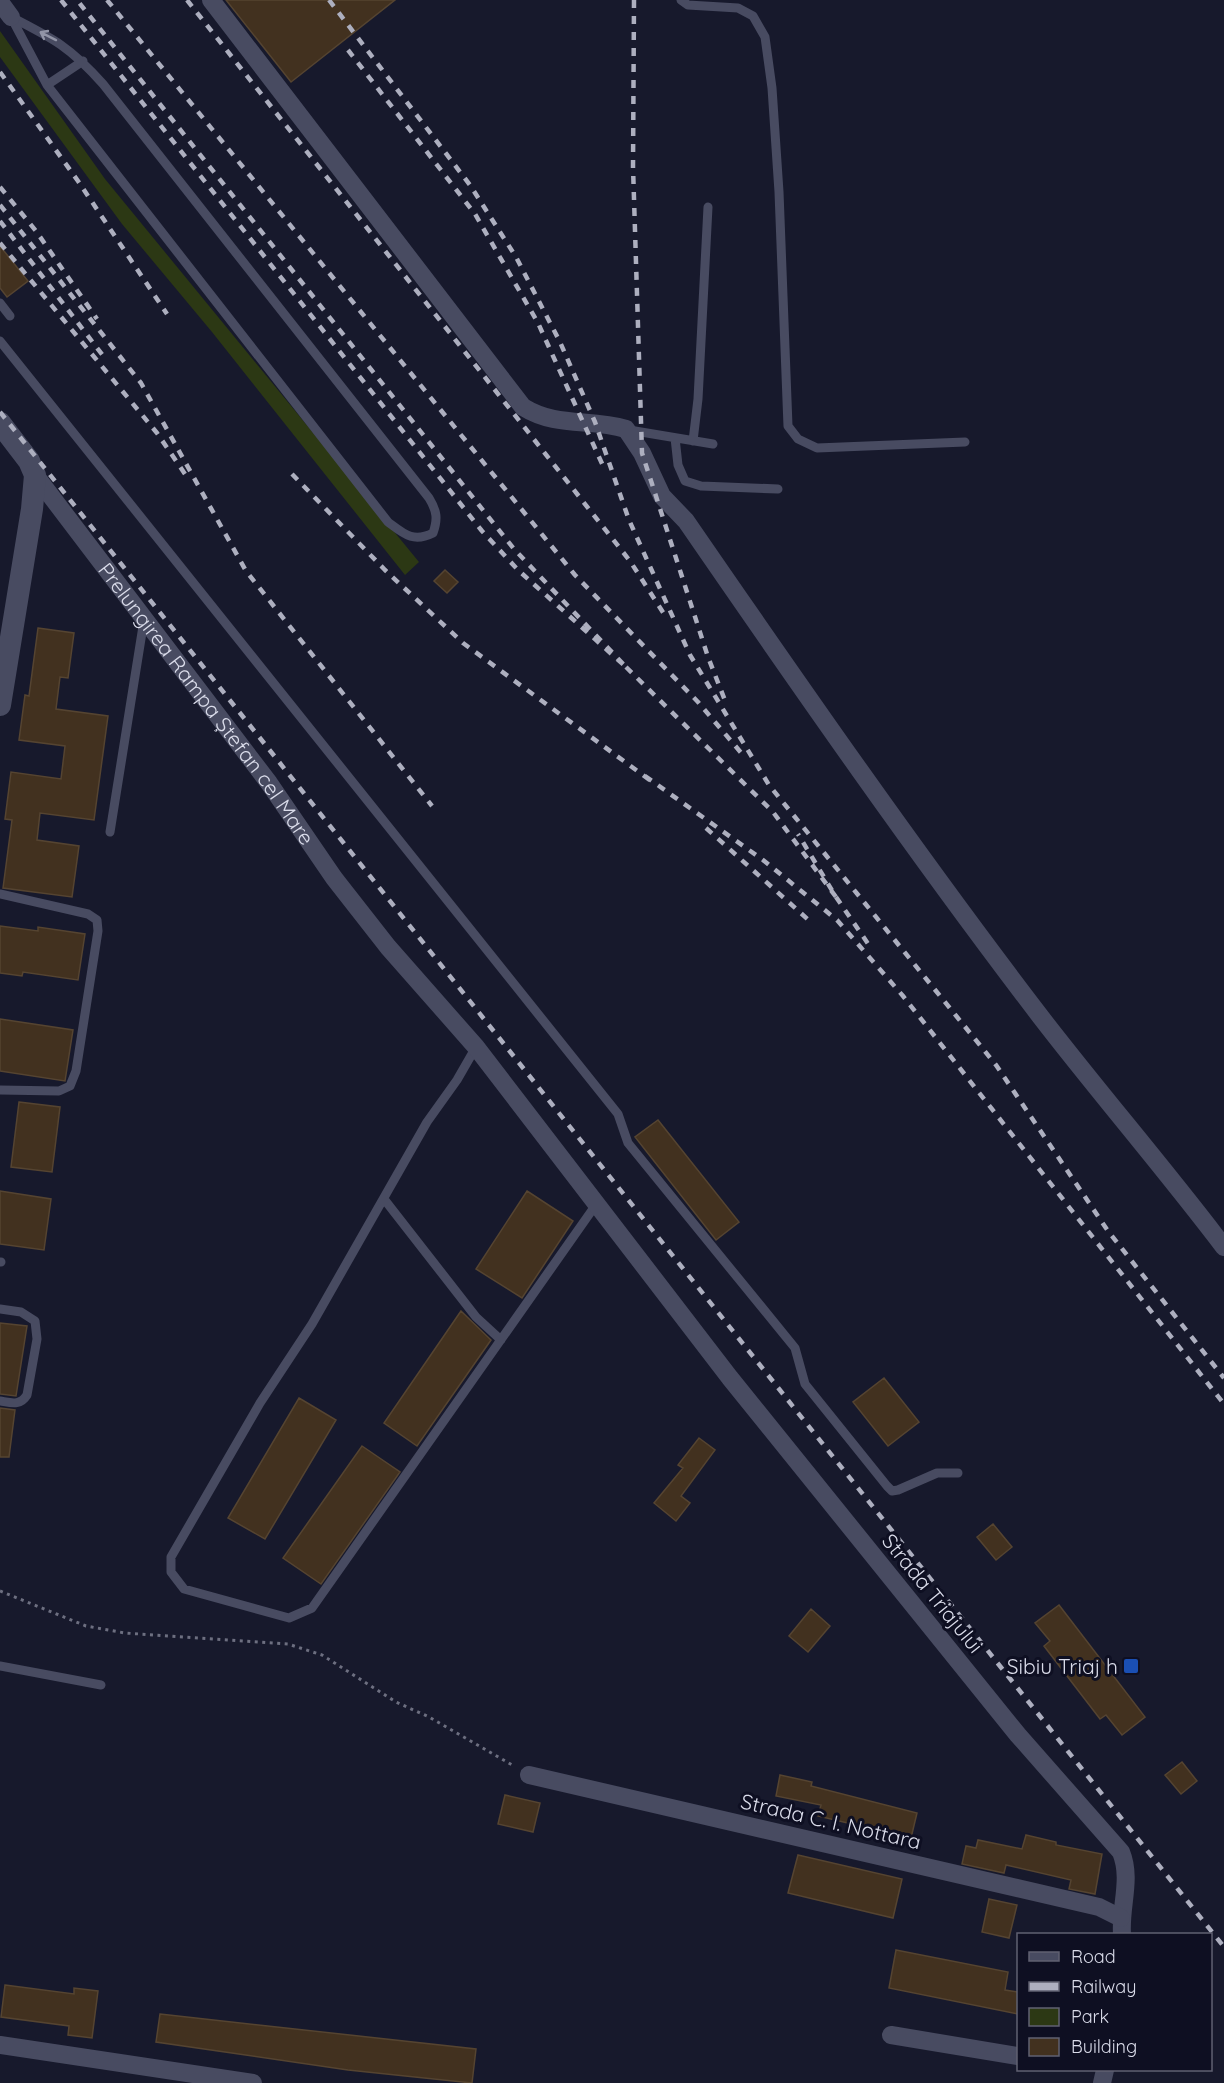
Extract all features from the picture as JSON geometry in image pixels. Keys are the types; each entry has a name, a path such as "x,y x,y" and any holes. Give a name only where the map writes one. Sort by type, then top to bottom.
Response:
{"street":[{"path":"211,0 523,407 539,417 603,423 626,429 642,453 663,496 686,521 820,716 1041,1017 1162,1165 1224,1247"},
{"path":"0,2 11,17"},
{"name":"Prelungirea Rampa Ștefan cel Mare","path":"0,423 29,461 35,475 269,783 334,878 418,981 476,1047 595,1206"},
{"path":"0,705 32,509 35,475"},
{"name":"Strada Triajului","path":"595,1206 730,1378 1018,1735 1121,1852 1127,1876 1122,1926"},
{"name":"Strada C. I. Nottara","path":"529,1775 1099,1907 1122,1926"},
{"path":"891,2034 1017,2056"},
{"path":"0,2045 253,2083"}],"lane":[{"path":"681,0 688,5 738,8 753,16 765,37 772,88 779,192 788,426 798,439 817,448 965,442"},
{"path":"11,17 56,39 83,61 429,498 436,510 437,522 433,533 412,539 388,522 47,85 11,17"},
{"path":"47,85 83,61"},
{"path":"693,441 708,207"},
{"path":"0,303 10,316"},
{"path":"0,340 618,1114 628,1143 795,1348 805,1384 887,1486 892,1491 898,1490 937,1473 958,1473"},
{"path":"626,429 713,444"},
{"path":"675,438 678,465 686,481 701,486 778,489"},
{"path":"110,832 144,620"},
{"path":"0,894 88,914 97,920 98,931 76,1071 70,1086 59,1091 0,1090"},
{"path":"476,1047 457,1080 427,1122 384,1199 171,1557 171,1572 184,1590 289,1618 312,1608 595,1206"},
{"path":"384,1199 476,1317 501,1340"},
{"path":"0,1309 21,1312 35,1321 38,1339 27,1395 23,1401 15,1404 0,1401"},
{"path":"0,1666 101,1685"}],"path":[{"path":"0,1591 86,1626 125,1634 288,1644 322,1655 396,1702 429,1717 529,1775"}],"green space":[{"path":"0,31 105,179 419,562 405,575 212,332 122,224 0,57"}],"building":[{"path":"226,0 395,0 291,82"},
{"path":"0,246 28,281 7,297 0,288"},
{"path":"445,570 458,582 447,593 434,581"},
{"path":"38,628 74,633 68,678 60,677 56,709 108,716 94,820 40,813 37,840 79,846 72,897 3,888 12,820 5,819 11,772 61,779 65,746 19,740 25,695 29,696"},
{"path":"0,926 38,931 38,927 85,934 78,980 23,972 22,976 0,973"},
{"path":"0,1019 73,1030 65,1081 0,1071"},
{"path":"19,1102 60,1107 52,1172 11,1167"},
{"path":"658,1120 739,1222 716,1240 635,1137"},
{"path":"0,1191 51,1199 44,1250 0,1244"},
{"path":"527,1191 573,1221 522,1298 476,1269"},
{"path":"461,1311 491,1340 417,1446 384,1423"},
{"path":"0,1323 27,1326 16,1396 0,1394"},
{"path":"884,1378 919,1422 888,1446 853,1402"},
{"path":"299,1398 336,1420 265,1539 228,1518"},
{"path":"0,1408 15,1410 9,1457 0,1457"},
{"path":"699,1438 715,1450 681,1496 690,1503 676,1521 654,1503 683,1468 678,1465"},
{"path":"362,1446 400,1472 321,1584 283,1558"},
{"path":"993,1524 1012,1547 996,1560 977,1537"},
{"path":"1059,1605 1145,1717 1122,1735 1106,1715 1100,1719 1044,1646 1050,1641 1035,1623"},
{"path":"811,1609 830,1626 808,1652 789,1636"},
{"path":"1182,1762 1197,1781 1181,1794 1165,1775"},
{"path":"780,1775 812,1782 811,1786 917,1813 911,1838 818,1816 821,1805 776,1796"},
{"path":"505,1795 540,1803 533,1832 498,1824"},
{"path":"1026,1835 1056,1842 1056,1845 1102,1854 1095,1894 1069,1889 1071,1880 1006,1865 1004,1873 962,1864 966,1846 976,1848 978,1840 1022,1849"},
{"path":"798,1855 902,1879 893,1918 788,1893"},
{"path":"989,1899 1017,1905 1009,1938 982,1932"},
{"path":"896,1950 1008,1972 1005,1990 1017,1992 1017,2014 889,1988"},
{"path":"5,1985 74,1994 74,1988 98,1991 92,2038 68,2035 69,2026 1,2017"},
{"path":"160,2014 476,2049 472,2083 348,2070 156,2042"}],"railway":[{"path":"61,0 482,531 518,570 626,667 514,549 77,0"},
{"path":"107,0 575,575 698,702 743,755"},
{"path":"187,0 630,561 666,617"},
{"path":"329,0 470,185 516,257 560,342 595,422 629,520 690,655 769,785 996,1065 1108,1231 1224,1378"},
{"path":"634,0 633,167 642,453 708,657 726,703"},
{"path":"348,50 475,214 538,323 604,468"},
{"path":"0,72 78,181 167,314"},
{"path":"0,187 36,231 97,319"},
{"path":"0,205 141,383 246,571 432,806"},
{"path":"0,221 104,357"},
{"path":"0,243 157,433 185,474"},
{"path":"0,412 1224,1947"},
{"path":"292,474 385,570 463,643 651,781"},
{"path":"626,667 773,812 836,897 798,834"},
{"path":"645,776 763,860 837,920 903,996 1224,1404"},
{"path":"706,828 813,924"},
{"path":"836,897 871,948"}],"place":[{"name":"Sibiu Triaj h","path":"1131,1666"}]}
